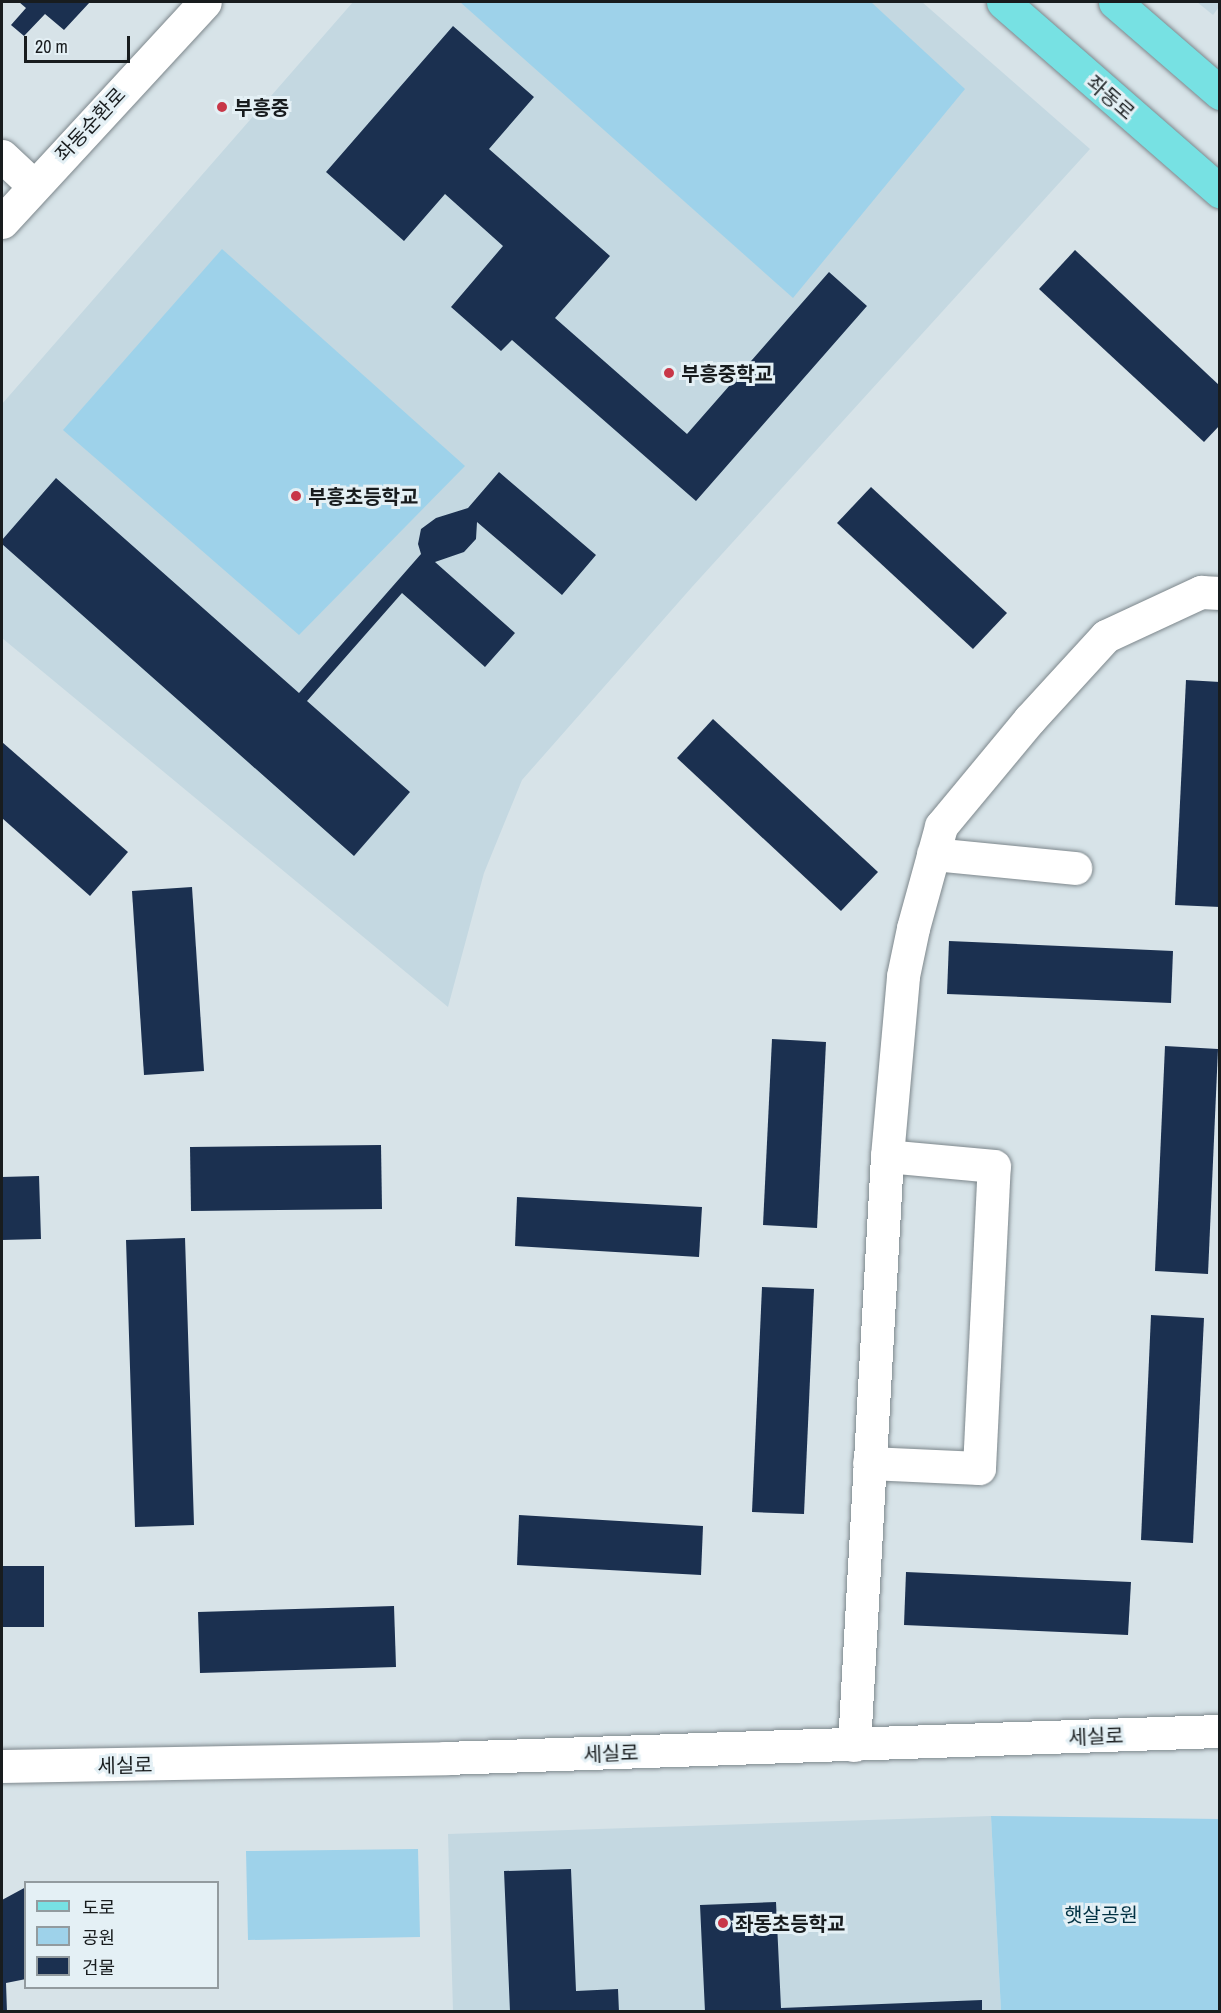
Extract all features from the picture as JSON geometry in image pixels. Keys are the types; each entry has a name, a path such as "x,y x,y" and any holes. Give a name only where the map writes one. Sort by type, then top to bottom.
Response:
{"main road":[{"name":"좌동로","path":"1003,2 1220,191"},
{"path":"1115,2 1220,93"}],"street":[{"name":"좌동순환로","path":"2,222 33,185 206,2"},
{"path":"2,156 33,185"},
{"path":"854,1744 887,1156 903,976 913,928 941,826 1029,720 1106,636 1202,592 1220,593"},
{"path":"933,854 1075,868"},
{"path":"869,1463 979,1468 994,1166 887,1156"},
{"name":"세실로","path":"2,1766 446,1758 1220,1731"}],"shaded area":[{"path":"353,2 922,2 1090,149 692,587 522,780 484,873 448,1007 2,638 2,404"},
{"path":"1197,2 1219,2 1219,7 1213,15"},
{"name":"좌동초등학교","path":"991,1816 1001,2011 453,2011 448,1834"}],"green space":[{"path":"460,2 871,2 965,89 793,298"},
{"path":"222,249 465,466 299,635 63,430"},
{"name":"햇살공원","path":"991,1816 1219,1819 1219,2011 1001,2011"},
{"path":"418,1849 420,1937 248,1940 246,1851"}],"building":[{"path":"19,2 90,2 64,30 45,14 24,36 11,25 26,8"},
{"path":"453,26 534,97 489,149 610,256 555,318 687,434 829,272 867,306 696,501 512,340 501,351 451,307 503,246 445,194 404,241 326,172"},
{"path":"1075,250 1220,386 1220,425 1204,442 1039,289"},
{"path":"499,472 596,555 562,595 477,522 476,539 464,552 435,562 515,633 485,667 402,593 307,701 410,792 354,856 2,544 2,540 56,478 299,693 421,554 418,544 421,529 436,518 468,508"},
{"path":"871,487 1007,613 973,649 837,523"},
{"path":"1186,680 1220,682 1220,907 1175,905"},
{"path":"713,719 878,872 841,911 677,758"},
{"path":"2,742 128,852 90,896 2,818"},
{"path":"192,887 204,1071 144,1075 132,891"},
{"path":"949,941 1173,951 1171,1003 947,994"},
{"path":"772,1039 826,1042 817,1228 763,1225"},
{"path":"1165,1046 1218,1049 1208,1274 1155,1271"},
{"path":"381,1145 382,1209 191,1211 190,1147"},
{"path":"39,1176 41,1239 2,1240 2,1177"},
{"path":"517,1197 702,1207 699,1257 515,1246"},
{"path":"185,1238 194,1525 135,1527 126,1240"},
{"path":"762,1287 814,1289 804,1514 752,1512"},
{"path":"1151,1315 1204,1318 1193,1543 1141,1540"},
{"path":"519,1515 703,1526 701,1575 517,1565"},
{"path":"2,1566 44,1566 44,1627 2,1627"},
{"path":"906,1572 1131,1582 1128,1635 904,1625"},
{"path":"394,1606 396,1667 200,1673 198,1612"},
{"path":"571,1869 576,1991 618,1989 619,2012 510,2012 504,1871"},
{"path":"24,1888 24,1979 6,1983 7,2012 2,2012 2,1900"},
{"path":"776,1902 781,2008 982,2000 982,2012 705,2012 700,1905"}],"place":[{"name":"부흥중","path":"222,107"},
{"name":"부흥중학교","path":"669,373"},
{"name":"부흥초등학교","path":"296,496"},
{"name":"좌동초등학교","path":"723,1923"}]}
